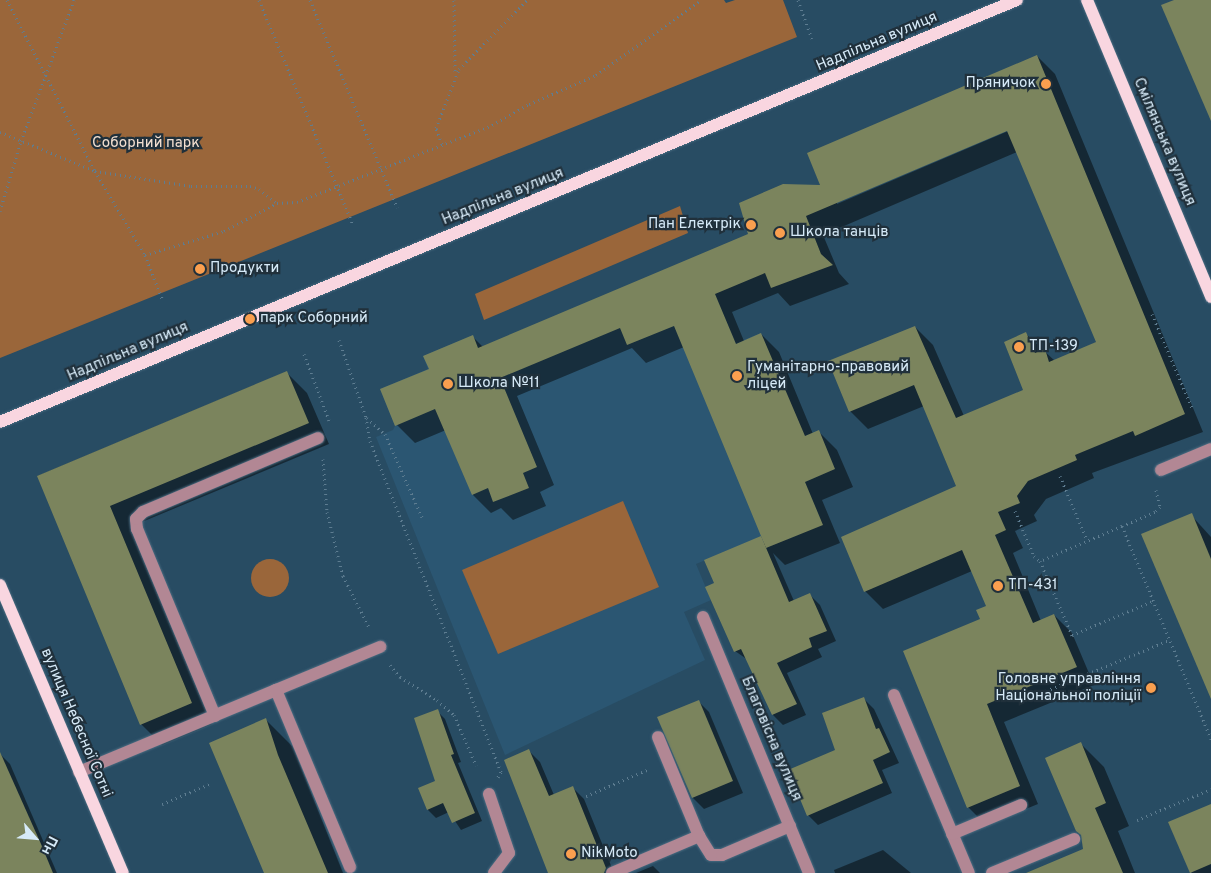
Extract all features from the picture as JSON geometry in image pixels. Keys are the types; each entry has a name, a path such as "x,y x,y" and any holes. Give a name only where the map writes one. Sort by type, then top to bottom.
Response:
{"main road":[{"name":"Надпільна вулиця","path":"0,422 1017,0"},
{"name":"Смілянська вулиця","path":"1087,0 1211,297"},
{"name":"вулиця Небесної Сотні","path":"0,585 123,873"}],"street":[{"path":"214,716 137,529 136,519 144,512 318,438"},
{"path":"1161,470 1211,449"},
{"name":"Благовісна вулиця","path":"703,617 809,873"},
{"path":"79,772 380,647"},
{"path":"276,690 350,867"},
{"path":"894,695 969,873"},
{"path":"658,737 699,836 711,855 722,855 790,826"},
{"path":"489,794 509,853 494,873"},
{"path":"952,834 1021,805"},
{"path":"612,873 699,836"},
{"path":"992,873 1074,839"}],"path":[{"path":"7,0 95,171 145,255 163,301"},
{"path":"0,211 21,141 74,0"},
{"path":"260,0 353,225"},
{"path":"310,0 396,207"},
{"path":"454,0 452,56 456,75"},
{"path":"442,144 436,128 456,75 467,59 527,0"},
{"path":"145,255 224,231 277,203 297,202 492,125 529,104 596,75 701,0"},
{"path":"798,0 812,39"},
{"path":"0,132 95,171 191,186 250,186 259,189 277,203"},
{"path":"1152,314 1193,410"},
{"path":"339,340 366,417 370,441 501,772 489,794"},
{"path":"304,354 331,429 318,438 325,472 327,512 343,576 380,647 400,677 437,700 454,715 476,765"},
{"path":"366,417 385,434 422,517"},
{"path":"1040,560 1122,526 1160,507 1153,477 1161,470"},
{"path":"1060,476 1087,540"},
{"path":"1015,511 1034,556 1040,560 1072,635 1153,601"},
{"path":"1122,526 1211,739"},
{"path":"1046,691 1169,640"},
{"path":"586,796 668,761"},
{"path":"162,804 212,783"},
{"path":"1137,820 1211,788"}],"shaded area":[{"path":"715,294 736,343 761,333 804,436 819,430 835,469 805,482 820,517 798,526 801,534 787,540 782,529 696,564 711,600 684,612 705,660 505,755 376,437 393,430 395,426 380,389 428,369 423,356 473,335 479,348"}],"green space":[{"name":"Соборний парк","path":"0,0 724,0 726,3 735,0 783,0 797,37 0,358"},
{"path":"680,206 688,233 484,320 475,294"},
{"path":"623,501 659,587 498,654 462,570"},
{"path":"270,559 277,560 283,565 288,571 288,585 283,591 277,596 270,597 263,596 257,591 252,585 251,578 252,571 257,565 263,560"}],"building":[{"path":"1174,0 1211,0 1211,121 1161,5"},
{"path":"1037,55 1185,414 1135,436 1133,431 1075,455 1077,460 1028,481 1017,496 1020,503 998,512 1006,530 995,535 1033,623 1054,614 1077,667 987,704 1020,786 967,808 903,651 980,619 976,610 986,606 962,550 864,592 841,537 956,486 914,385 849,412 828,361 915,326 956,418 1023,390 1004,342 1026,332 1035,353 1045,349 1049,362 1096,342 1007,131 806,216 821,254 833,265 771,288 765,273 715,294 736,344 761,333 805,436 819,430 835,469 805,482 823,525 766,548 674,326 627,345 620,328 500,378 537,467 523,473 529,488 493,502 488,488 472,495 435,409 395,426 380,389 429,369 423,356 473,335 478,348 748,234 739,203 783,184 820,185 807,153"},
{"path":"287,371 309,423 110,506 192,703 140,725 37,476"},
{"path":"1192,513 1211,559 1211,699 1141,534"},
{"path":"761,536 789,602 810,593 827,631 809,638 812,647 777,663 797,704 772,715 741,649 734,652 705,587 714,583 704,560"},
{"path":"864,697 876,729 879,728 890,752 873,760 883,783 807,816 788,770 835,750 822,713"},
{"path":"699,700 733,781 692,798 657,717"},
{"path":"438,709 454,754 451,755 475,813 452,823 443,803 427,810 418,788 435,781 414,718"},
{"path":"266,718 278,755 328,873 264,873 209,743"},
{"path":"1081,742 1106,803 1095,808 1123,873 1026,873 1083,849 1081,835 1076,831 1045,758"},
{"path":"529,749 549,796 573,786 606,868 604,873 548,873 504,760"},
{"path":"0,752 41,844 53,873 0,873"},
{"path":"1211,804 1211,864 1190,873 1168,822"}],"place":[{"name":"Пряничок","path":"1046,84"},
{"name":"Пан Електрік","path":"751,225"},
{"name":"Школа танців","path":"780,233"},
{"name":"Продукти","path":"200,269"},
{"name":"парк Соборний","path":"250,319"},
{"name":"ТП-139","path":"1019,347"},
{"name":"Гуманітарно-правовий ліцей","path":"737,376"},
{"name":"Школа №11","path":"448,384"},
{"name":"ТП-431","path":"998,586"},
{"name":"Головне управління Національної поліції","path":"1151,688"},
{"name":"NikMoto","path":"571,854"}]}
